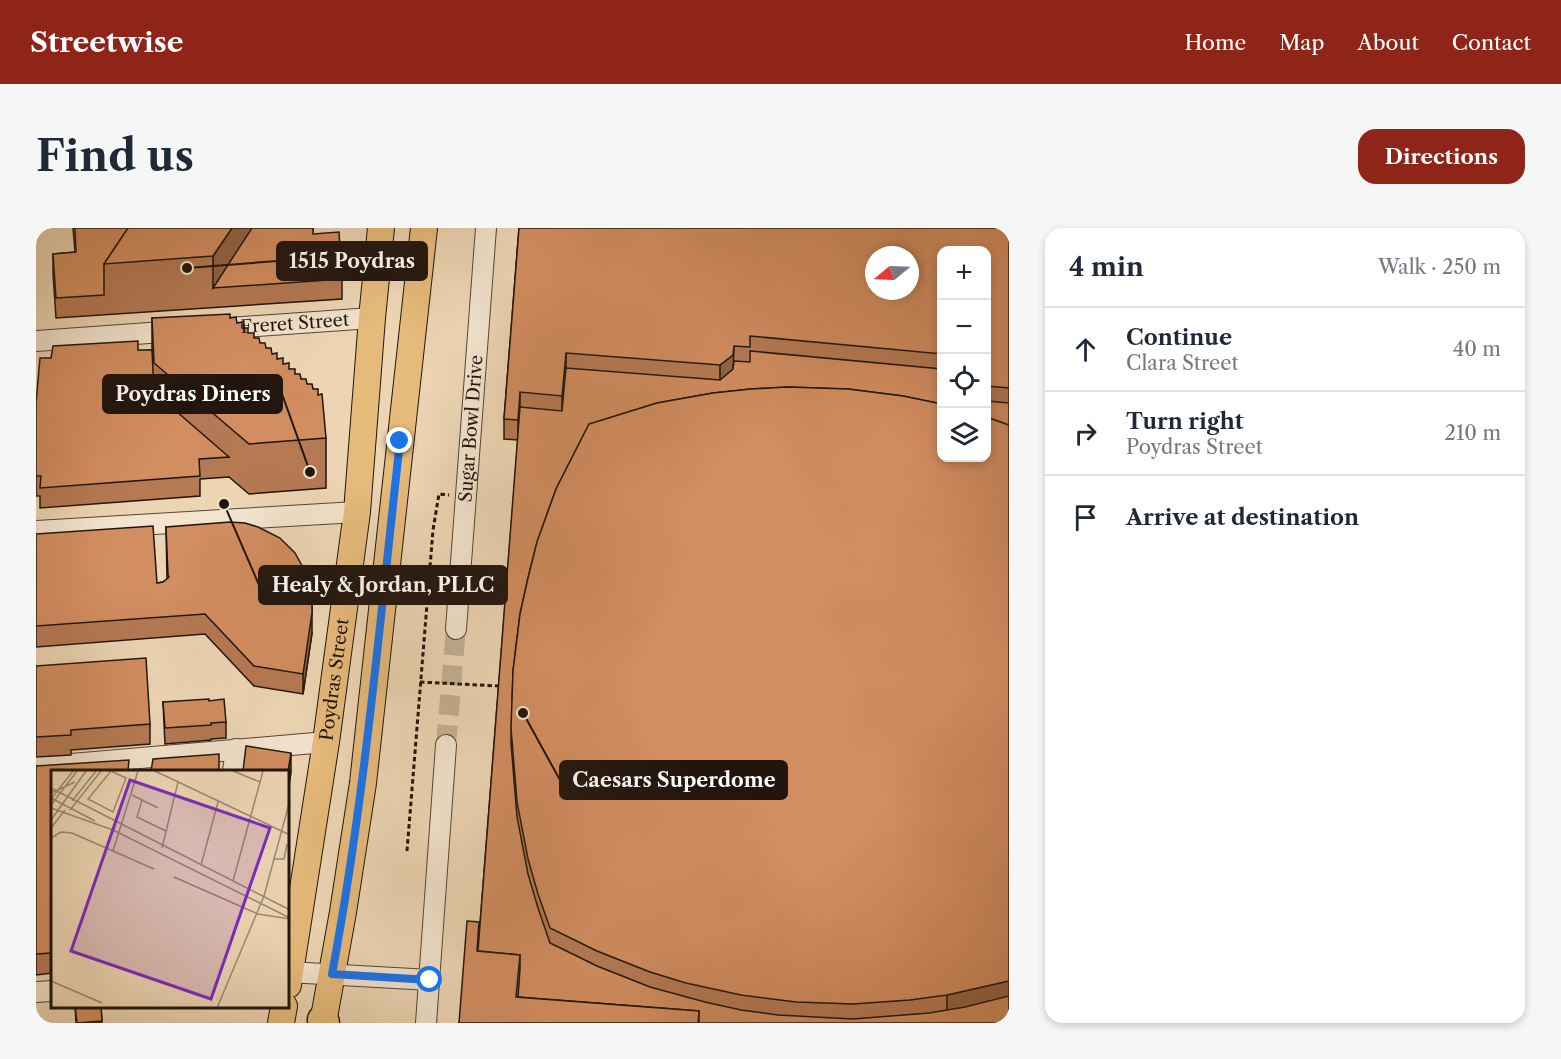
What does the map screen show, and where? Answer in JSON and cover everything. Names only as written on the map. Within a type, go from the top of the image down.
[{"type":"main road","name":"Poydras Street","points":[[290,970],[326,742],[357,512],[381,228]]},
{"type":"main road","name":"Poydras Street","points":[[323,1022],[363,783],[424,228]]},
{"type":"main road","points":[[281,1023],[284,1008]]},
{"type":"street","name":"Sugar Bowl Drive","points":[[456,629],[486,228]]},
{"type":"street","name":"Freret Street","points":[[36,341],[372,318]]},
{"type":"street","points":[[36,531],[357,512]]},
{"type":"street","points":[[36,767],[141,764],[236,749],[326,742]]},
{"type":"street","points":[[426,1023],[446,745]]},
{"type":"street","points":[[233,770],[236,749]]},
{"type":"street","points":[[290,976],[332,974],[430,980]]},
{"type":"street","points":[[36,992],[51,991]]},
{"type":"path","points":[[407,851],[433,530],[439,494],[466,497]]},
{"type":"path","points":[[420,682],[506,686]]},
{"type":"building","points":[[75,228],[128,228],[104,264],[104,295],[56,298],[53,254],[76,252]]},
{"type":"building","points":[[128,228],[232,228],[213,256],[104,264]]},
{"type":"building","points":[[252,228],[313,228],[313,234],[339,232],[342,279],[213,288]]},
{"type":"building","points":[[519,228],[1009,228],[1009,388],[991,386],[991,246],[937,246],[937,354],[750,336],[750,347],[734,346],[733,355],[720,365],[566,353],[562,396],[520,392],[518,420],[504,419]]},
{"type":"building","points":[[230,314],[230,318],[236,317],[237,323],[242,322],[242,328],[248,328],[248,333],[254,333],[254,338],[259,338],[260,343],[265,343],[266,348],[271,348],[272,354],[277,353],[277,359],[283,358],[283,364],[289,363],[289,369],[295,369],[295,374],[300,374],[301,379],[306,379],[307,384],[312,384],[313,389],[318,389],[318,395],[322,394],[326,438],[249,444],[154,363],[152,318]]},
{"type":"building","points":[[138,341],[138,350],[152,350],[154,392],[229,457],[199,459],[200,476],[40,488],[41,476],[36,476],[36,403],[40,358],[51,358],[53,346]]},
{"type":"building","points":[[750,351],[937,369],[937,403],[848,389],[787,387],[751,389],[657,403],[589,424],[556,489],[537,542],[520,614],[513,671],[511,743],[517,817],[528,874],[550,943],[597,966],[650,987],[741,1010],[778,1015],[853,1019],[929,1013],[1009,996],[1009,1023],[699,1023],[699,1011],[518,997],[520,955],[478,951],[520,407],[562,411],[566,368],[720,380],[733,369],[734,361],[750,362]]},
{"type":"building","points":[[787,387],[848,389],[937,403],[937,462],[991,462],[991,418],[1009,425],[1009,981],[947,995],[910,1000],[853,1004],[796,1002],[741,995],[686,983],[650,972],[597,951],[550,928],[528,859],[517,802],[511,728],[513,671],[520,614],[537,542],[556,489],[589,424],[657,403],[751,389]]},
{"type":"building","points":[[991,401],[1009,403],[1009,425],[991,418]]},
{"type":"building","points":[[230,522],[258,527],[280,538],[295,553],[306,573],[312,594],[312,613],[303,674],[254,666],[205,614],[36,626],[36,534],[153,526],[157,583],[169,577],[166,527]]},
{"type":"building","points":[[146,658],[150,724],[71,730],[71,735],[36,737],[36,666]]},
{"type":"building","points":[[209,699],[209,701],[224,699],[226,722],[165,728],[163,702]]},
{"type":"building","points":[[246,746],[291,753],[288,770],[243,770]]},
{"type":"building","points":[[219,754],[219,770],[151,770],[153,759]]},
{"type":"building","points":[[129,760],[128,770],[51,770],[51,953],[36,954],[36,766]]},
{"type":"building","points":[[467,921],[479,922],[477,951],[520,955],[516,997],[699,1011],[698,1023],[459,1023]]},
{"type":"building","points":[[75,1008],[101,1008],[102,1021],[77,1023]]},
{"type":"tunnel","points":[[446,745],[456,629]]},
{"type":"place","name":"1515 Poydras","points":[[187,268]]},
{"type":"place","name":"Poydras Diners","points":[[310,472]]},
{"type":"place","name":"Healy & Jordan, PLLC","points":[[224,504]]},
{"type":"place","name":"Caesars Superdome","points":[[523,713]]},
{"type":"route","points":[[400,441],[363,783],[332,974],[430,980]]}]
